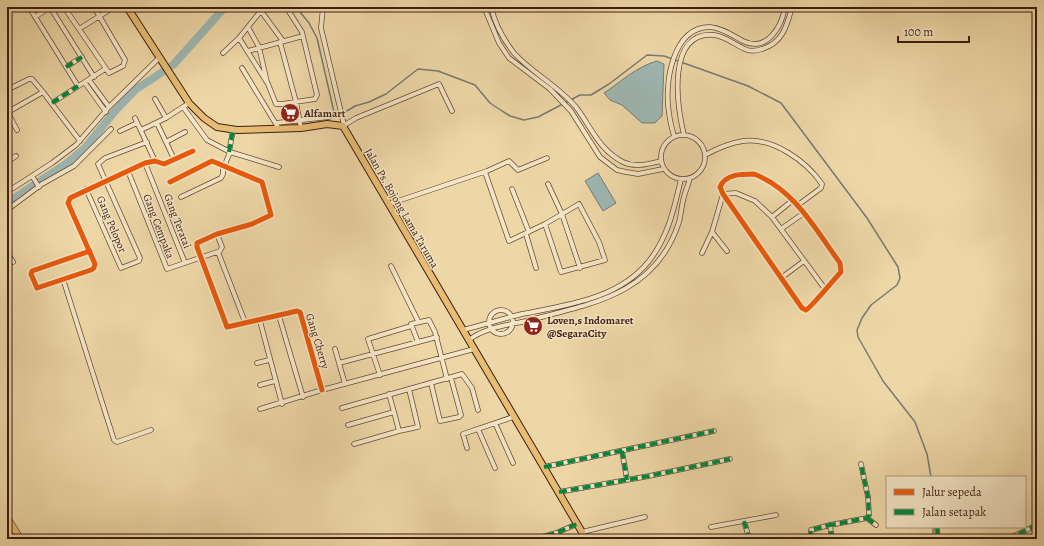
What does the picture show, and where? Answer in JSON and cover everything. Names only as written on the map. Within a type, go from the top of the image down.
[{"type":"highway","points":[[7,518],[20,539]]},
{"type":"main road","points":[[127,7],[169,75],[189,103],[210,123],[217,127],[233,130],[277,126],[301,128],[327,124],[343,126]]},
{"type":"main road","name":"Jalan Ps. Bojong Lama Taruma","points":[[343,126],[469,340],[512,417],[544,467],[586,539]]},
{"type":"street","points":[[29,7],[78,86]]},
{"type":"street","points":[[35,16],[50,7],[94,77]]},
{"type":"street","points":[[64,7],[105,69],[111,73],[123,66],[126,61],[94,7]]},
{"type":"street","points":[[79,29],[114,7]]},
{"type":"street","points":[[248,27],[259,47],[268,84],[276,104],[314,99],[317,95],[303,36],[300,28],[286,7]]},
{"type":"street","points":[[323,7],[321,28],[343,126],[356,118],[439,84],[452,112]]},
{"type":"street","points":[[484,7],[488,21],[499,43],[510,58],[550,89],[571,111],[592,146],[608,164],[617,170],[638,174],[663,169]]},
{"type":"street","points":[[491,7],[502,36],[514,53],[527,65],[554,85],[576,107],[601,145],[615,158],[633,166],[661,161]]},
{"type":"street","points":[[674,136],[668,112],[669,87],[674,54],[679,45],[697,30],[710,27],[724,30],[750,44],[762,42],[771,38],[776,33],[784,15],[785,7]]},
{"type":"street","points":[[684,135],[678,110],[677,89],[682,56],[689,44],[698,37],[715,35],[749,51],[761,50],[768,47],[781,37],[787,25],[792,7]]},
{"type":"street","points":[[223,53],[263,9],[282,42],[301,128]]},
{"type":"street","points":[[248,51],[303,36]]},
{"type":"street","points":[[238,38],[248,51],[268,84]]},
{"type":"street","points":[[66,67],[82,57]]},
{"type":"street","points":[[7,192],[33,177],[80,141],[109,107],[160,60]]},
{"type":"street","points":[[242,68],[277,126],[329,117]]},
{"type":"street","points":[[52,103],[105,69]]},
{"type":"street","points":[[7,90],[29,79],[32,80],[44,92],[80,141]]},
{"type":"street","points":[[87,81],[109,107]]},
{"type":"street","points":[[87,81],[106,112]]},
{"type":"street","points":[[17,130],[7,112],[44,92]]},
{"type":"street","points":[[155,99],[166,118]]},
{"type":"street","points":[[141,130],[166,118],[189,103]]},
{"type":"street","points":[[183,107],[207,140],[229,152],[279,167]]},
{"type":"street","points":[[120,131],[136,120],[155,161]]},
{"type":"street","points":[[157,123],[174,159]]},
{"type":"street","points":[[7,210],[38,186],[66,172],[81,160],[111,129]]},
{"type":"street","points":[[181,197],[220,178],[224,171],[223,167],[229,152],[233,130]]},
{"type":"street","points":[[166,142],[185,132]]},
{"type":"street","points":[[674,136],[690,136],[698,141],[705,155],[702,169],[690,178],[681,179],[672,176],[663,169],[661,161],[662,148],[669,139],[674,136]]},
{"type":"street","points":[[705,155],[743,141],[755,141],[780,148],[809,168],[822,184],[821,188],[798,205]]},
{"type":"street","points":[[105,180],[98,164],[100,161],[147,142]]},
{"type":"street","points":[[90,251],[31,272],[37,288],[94,268],[95,264],[90,251],[68,203],[70,198],[105,180],[145,163],[155,161],[161,164],[193,151]]},
{"type":"street","points":[[7,162],[16,156]]},
{"type":"street","points":[[389,204],[485,172],[509,161],[518,170],[547,158]]},
{"type":"street","points":[[170,182],[212,161],[223,167],[261,181],[272,213],[269,217],[252,224],[217,234],[196,245],[201,257]]},
{"type":"street","name":"Gang Teratai","points":[[145,163],[185,263]]},
{"type":"street","name":"Gang Cempaka","points":[[128,171],[166,268],[168,270],[185,263]]},
{"type":"street","points":[[485,172],[508,240],[512,241],[580,204],[605,258],[605,261],[561,272],[545,224]]},
{"type":"street","points":[[754,174],[770,180],[798,205],[842,268],[841,272],[825,289],[810,309],[806,310],[781,278],[723,194],[720,187],[726,179],[734,176],[754,174]]},
{"type":"street","points":[[33,177],[38,186]]},
{"type":"street","points":[[469,340],[492,330],[613,296],[640,278],[654,266],[672,238],[679,222],[683,200],[690,178]]},
{"type":"street","points":[[463,330],[586,300],[610,291],[637,274],[649,262],[672,220],[681,179]]},
{"type":"street","name":"Gang Pelopor","points":[[86,189],[120,267],[123,268],[139,261],[140,258],[105,180]]},
{"type":"street","points":[[548,184],[562,214],[580,268]]},
{"type":"street","points":[[512,189],[527,233],[536,268]]},
{"type":"street","points":[[723,194],[736,193],[756,201],[772,217],[825,289]]},
{"type":"street","points":[[702,253],[712,232],[723,194]]},
{"type":"street","points":[[772,217],[793,200]]},
{"type":"street","points":[[781,229],[804,213]]},
{"type":"street","points":[[712,232],[727,250]]},
{"type":"street","points":[[185,263],[218,252],[222,247],[217,234]]},
{"type":"street","points":[[7,252],[13,262]]},
{"type":"street","points":[[218,252],[245,322]]},
{"type":"street","name":"Gang Cherry","points":[[201,257],[225,326],[228,328],[245,322],[260,321],[297,311],[301,314],[322,390]]},
{"type":"street","points":[[781,278],[804,261]]},
{"type":"street","points":[[391,266],[418,321]]},
{"type":"street","points":[[63,279],[114,440],[117,442],[151,430]]},
{"type":"street","points":[[497,311],[504,311],[512,317],[513,324],[510,330],[504,334],[497,334],[492,330],[489,323],[492,314],[497,311]]},
{"type":"street","points":[[279,316],[303,397]]},
{"type":"street","points":[[260,321],[282,404]]},
{"type":"street","points":[[380,375],[368,339],[411,326],[412,323],[418,321],[430,321],[437,337],[441,358],[461,416],[440,421],[431,383]]},
{"type":"street","points":[[411,326],[418,342]]},
{"type":"street","points":[[339,363],[437,337]]},
{"type":"street","points":[[334,349],[344,384]]},
{"type":"street","points":[[260,409],[282,404],[322,390],[474,349]]},
{"type":"street","points":[[257,363],[270,360]]},
{"type":"street","points":[[342,408],[389,394],[449,379],[460,374],[464,375],[472,388],[478,410]]},
{"type":"street","points":[[260,385],[275,381]]},
{"type":"street","points":[[354,444],[418,427],[408,389]]},
{"type":"street","points":[[389,394],[399,431]]},
{"type":"street","points":[[348,425],[394,412]]},
{"type":"street","points":[[467,448],[462,435],[512,417]]},
{"type":"street","points":[[495,423],[513,463]]},
{"type":"street","points":[[478,429],[495,468]]},
{"type":"street","points":[[544,467],[714,431]]},
{"type":"street","points":[[622,451],[627,480]]},
{"type":"street","points":[[559,492],[730,459]]},
{"type":"street","points":[[860,464],[869,507],[869,515],[867,518]]},
{"type":"street","points":[[710,527],[776,515]]},
{"type":"street","points":[[582,532],[645,517]]},
{"type":"street","points":[[810,539],[811,530],[830,525],[867,518],[876,525]]},
{"type":"street","points":[[743,539],[750,539],[744,521]]},
{"type":"street","points":[[534,539],[544,538],[577,524]]},
{"type":"street","points":[[830,525],[832,539]]},
{"type":"street","points":[[1008,539],[1037,525]]},
{"type":"street","points":[[937,528],[938,539]]},
{"type":"street","points":[[771,539],[783,537]]},
{"type":"water","points":[[657,61],[664,64],[662,116],[655,123],[642,123],[622,105],[610,100],[604,93],[642,67]]},
{"type":"water","points":[[598,173],[616,203],[603,211],[585,181]]},
{"type":"waterway","points":[[7,203],[67,163],[85,148],[115,111],[135,90],[173,65],[225,7]]},
{"type":"waterway","points":[[296,7],[309,23],[317,38],[334,112],[337,117],[355,106],[369,102],[386,94],[418,69],[438,71],[475,85],[490,103],[510,116],[524,120],[538,117],[580,95],[591,95],[609,84],[647,55],[664,56],[748,86],[781,103],[867,218],[898,267],[900,278],[897,285],[871,305],[862,318],[857,330],[858,337],[883,381],[915,422],[927,454],[931,476]]},
{"type":"waterway","points":[[933,528],[933,539]]},
{"type":"marked path","points":[[66,67],[82,57]]},
{"type":"marked path","points":[[52,103],[78,86]]},
{"type":"marked path","points":[[229,152],[233,130]]},
{"type":"marked path","points":[[7,252],[13,262]]},
{"type":"marked path","points":[[544,467],[714,431]]},
{"type":"marked path","points":[[622,451],[627,480]]},
{"type":"marked path","points":[[559,492],[649,476],[730,459]]},
{"type":"marked path","points":[[832,539],[830,525],[867,518],[869,515],[868,497],[861,464]]},
{"type":"marked path","points":[[867,518],[876,525]]},
{"type":"marked path","points":[[744,521],[749,538]]},
{"type":"marked path","points":[[535,539],[556,533],[577,524]]},
{"type":"marked path","points":[[810,539],[811,530],[830,525]]},
{"type":"marked path","points":[[1008,539],[1037,525]]},
{"type":"marked path","points":[[937,528],[938,539]]},
{"type":"marked path","points":[[771,539],[783,537]]},
{"type":"cycle path","points":[[90,251],[32,271],[31,274],[37,288],[94,268],[95,264],[68,203],[70,198],[145,163],[155,161],[164,164],[193,151]]},
{"type":"cycle path","points":[[170,182],[212,161],[262,182],[271,215],[252,224],[217,234],[197,243],[197,247],[227,327],[297,311],[300,312],[322,390]]},
{"type":"cycle path","points":[[754,174],[768,181],[793,200],[813,224],[840,263],[841,272],[806,310],[802,308],[723,194],[720,187],[722,183],[730,177],[754,174]]},
{"type":"place","name":"Alfamart","points":[[290,113]]},
{"type":"place","name":"Loven,s Indomaret @SegaraCity","points":[[533,326]]}]
